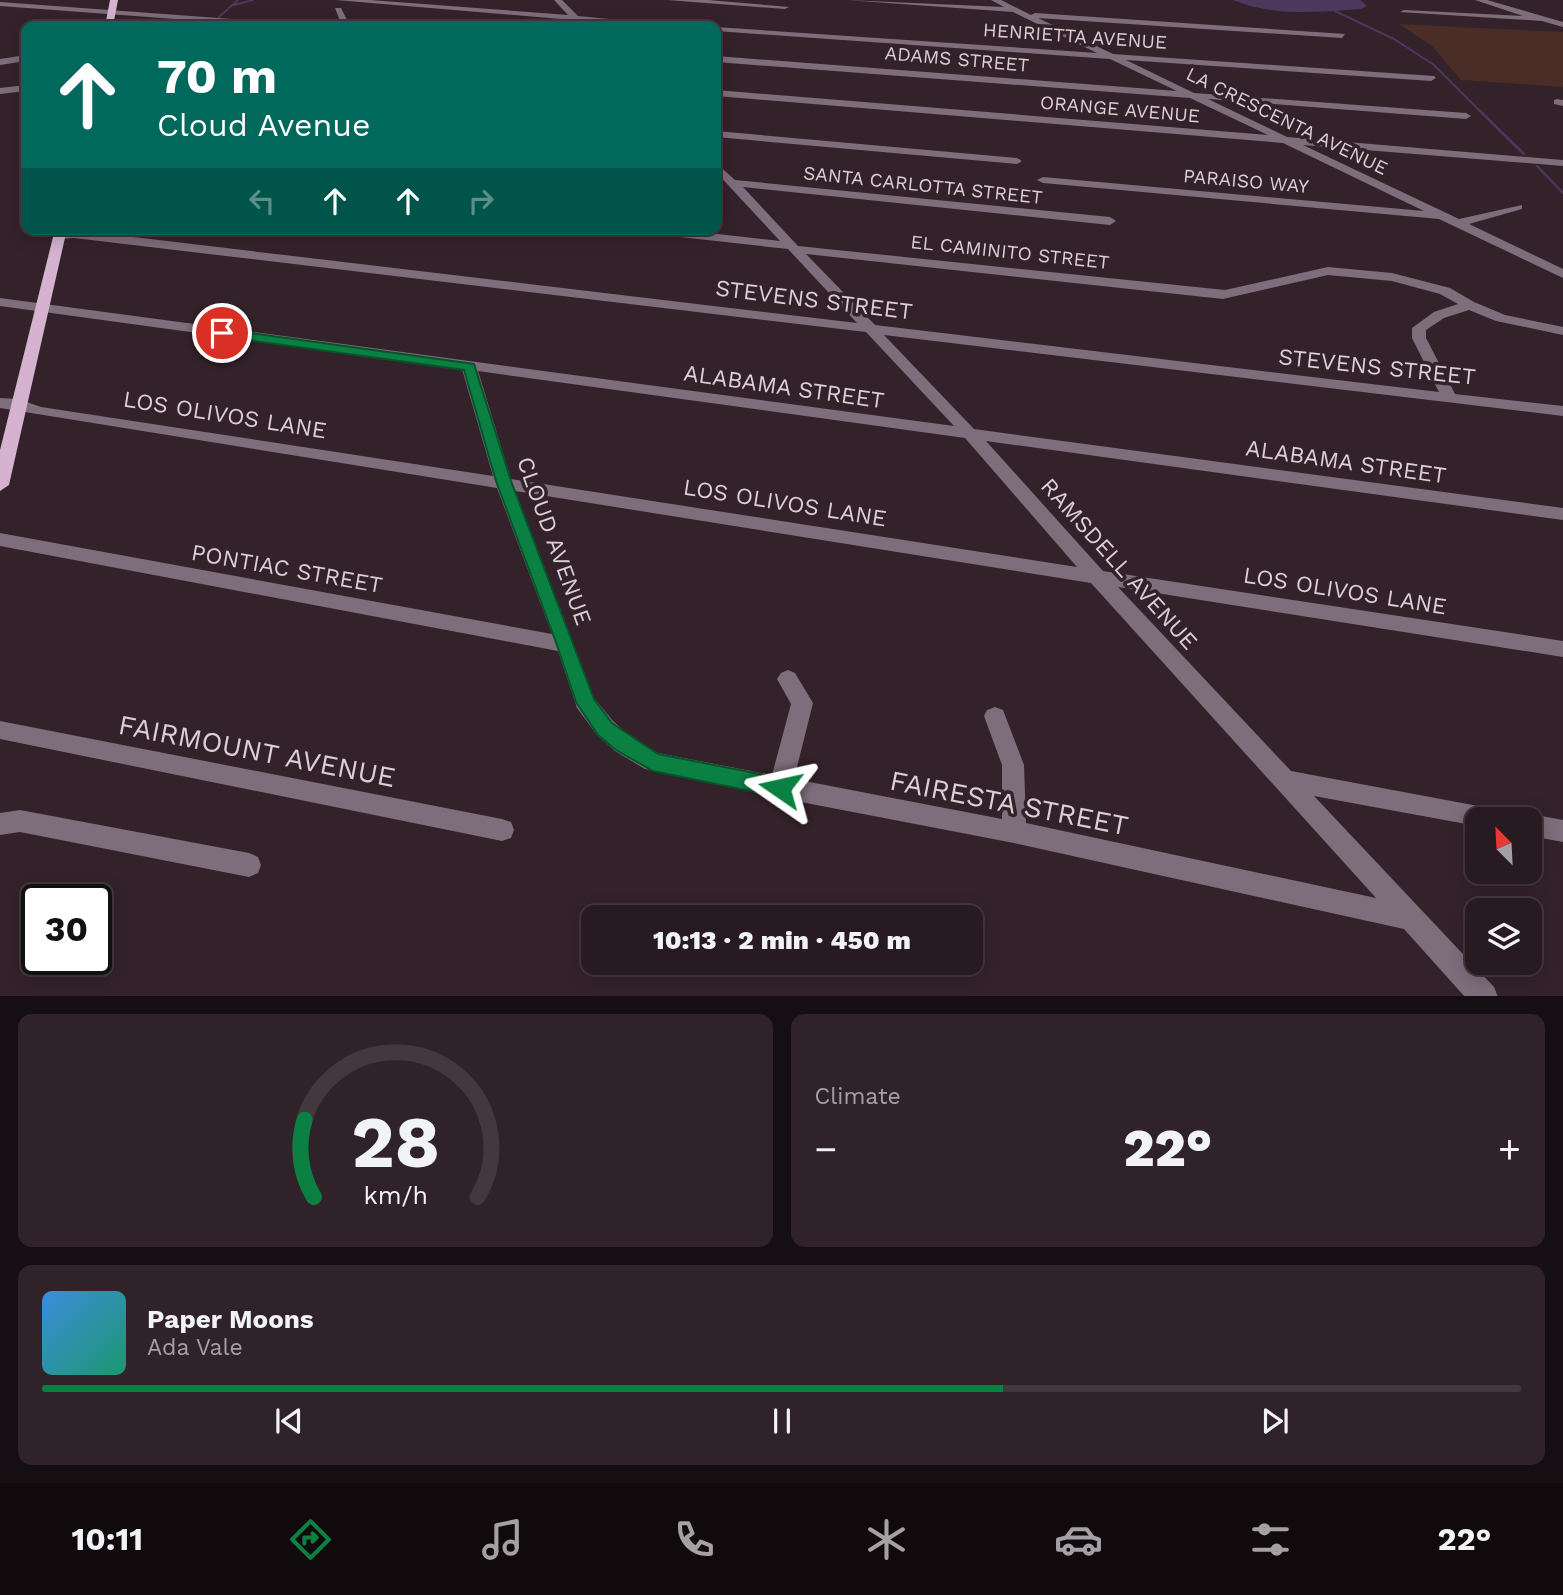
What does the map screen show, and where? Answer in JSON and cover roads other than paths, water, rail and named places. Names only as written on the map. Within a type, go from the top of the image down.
[{"type":"main road","points":[[110,21],[114,0]]},
{"type":"main road","points":[[0,485],[9,404],[42,308],[60,235]]},
{"type":"street","points":[[340,0],[559,21]]},
{"type":"street","points":[[558,0],[578,21]]},
{"type":"street","points":[[671,0],[785,7]]},
{"type":"street","points":[[850,0],[1342,36]]},
{"type":"street","name":"LA CRESCENTA AVENUE","points":[[995,0],[1563,274]]},
{"type":"street","points":[[1479,0],[1563,25]]},
{"type":"street","points":[[1498,5],[1519,2]]},
{"type":"street","points":[[0,4],[232,21]]},
{"type":"street","points":[[338,10],[344,21]]},
{"type":"street","points":[[1404,12],[1542,19]]},
{"type":"street","name":"HENRIETTA AVENUE","points":[[721,29],[1431,78]]},
{"type":"street","points":[[0,62],[21,59]]},
{"type":"street","name":"ADAMS STREET","points":[[721,59],[1466,116]]},
{"type":"street","points":[[0,91],[21,89]]},
{"type":"street","name":"ORANGE AVENUE","points":[[721,93],[1563,163]]},
{"type":"street","points":[[721,134],[1017,162]]},
{"type":"street","name":"SANTA CARLOTTA STREET","points":[[723,177],[1110,221]]},
{"type":"street","name":"RAMSDELL AVENUE","points":[[723,177],[972,436],[1099,579],[1484,996]]},
{"type":"street","name":"PARAISO WAY","points":[[1043,180],[1452,220],[1518,207]]},
{"type":"street","name":"STEVENS STREET","points":[[82,235],[1563,411]]},
{"type":"street","name":"EL CAMINITO STREET","points":[[690,235],[1222,294],[1328,271],[1392,277],[1428,285],[1469,305],[1520,323],[1563,331]]},
{"type":"street","name":"ALABAMA STREET","points":[[0,302],[972,436],[1563,514]]},
{"type":"street","points":[[1450,398],[1419,338],[1419,328],[1439,315],[1469,305]]},
{"type":"street","name":"CLOUD AVENUE","points":[[469,367],[503,481],[585,702],[604,727]]},
{"type":"street","name":"LOS OLIVOS LANE","points":[[9,404],[37,411],[503,481],[1099,579],[1563,649]]},
{"type":"street","name":"PONTIAC STREET","points":[[0,539],[566,645]]},
{"type":"street","points":[[780,788],[802,703],[788,679]]},
{"type":"street","points":[[995,716],[1013,765],[1014,832]]},
{"type":"street","name":"FAIRESTA STREET","points":[[604,727],[623,744],[653,762],[1014,832],[1412,918]]},
{"type":"street","name":"FAIRMOUNT AVENUE","points":[[0,730],[502,830]]},
{"type":"street","points":[[1283,780],[1465,813]]},
{"type":"street","points":[[0,824],[20,821],[249,865]]},
{"type":"street","points":[[1542,827],[1563,831]]},
{"type":"waterway","points":[[219,17],[238,0]]},
{"type":"waterway","points":[[234,5],[253,0]]},
{"type":"waterway","points":[[1335,11],[1394,39],[1434,65],[1480,111]]},
{"type":"waterway","points":[[1480,111],[1524,154]]},
{"type":"waterway","points":[[1537,166],[1563,193]]}]
